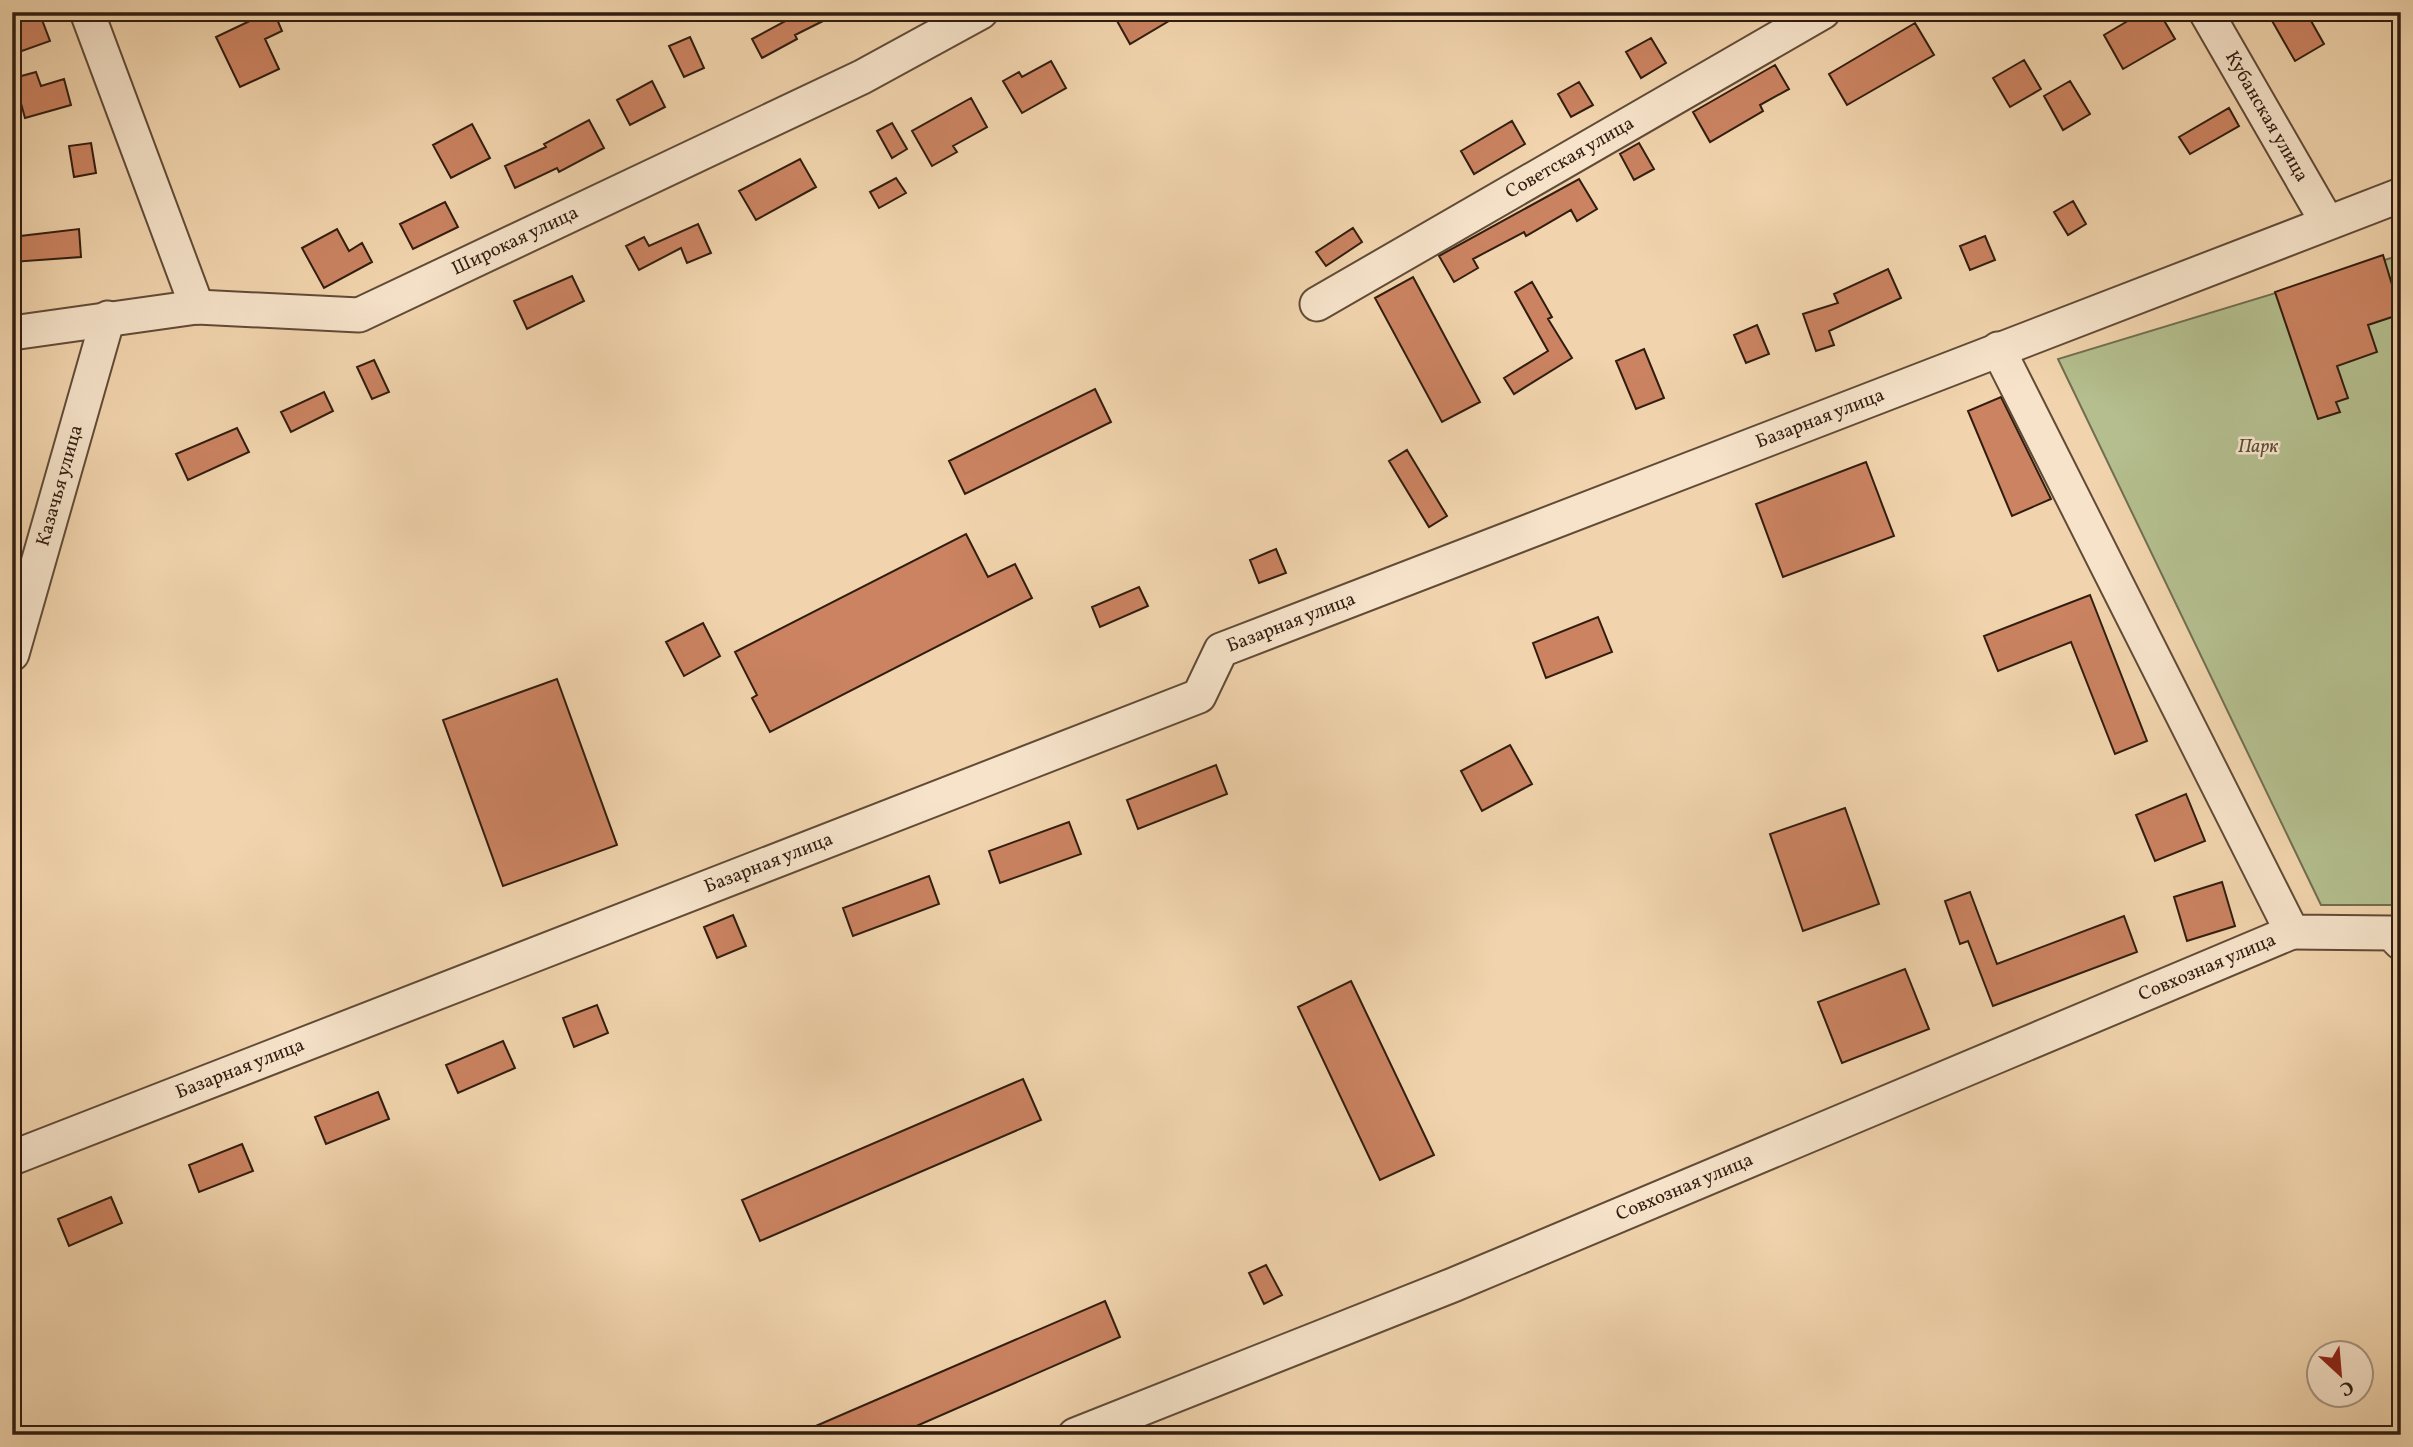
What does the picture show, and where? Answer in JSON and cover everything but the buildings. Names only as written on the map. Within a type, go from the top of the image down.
[{"type":"street","points":[[87,12],[197,307]]},
{"type":"street","name":"Широкая улица","points":[[12,333],[197,307],[359,315],[862,78],[981,12]]},
{"type":"street","name":"Советская улица","points":[[1317,304],[1823,12]]},
{"type":"street","name":"Кубанская улица","points":[[2206,12],[2326,222]]},
{"type":"street","name":"Базарная улица","points":[[12,1158],[1199,696],[1221,650],[2401,195]]},
{"type":"street","name":"Казачья улица","points":[[12,654],[108,318]]},
{"type":"street","points":[[1998,349],[2292,932],[2391,933],[2401,943]]},
{"type":"street","name":"Совхозная улица","points":[[1075,1435],[1453,1285],[2292,932]]},
{"type":"green space","name":"Парк","points":[[2401,255],[2401,905],[2321,905],[2058,359]]}]
